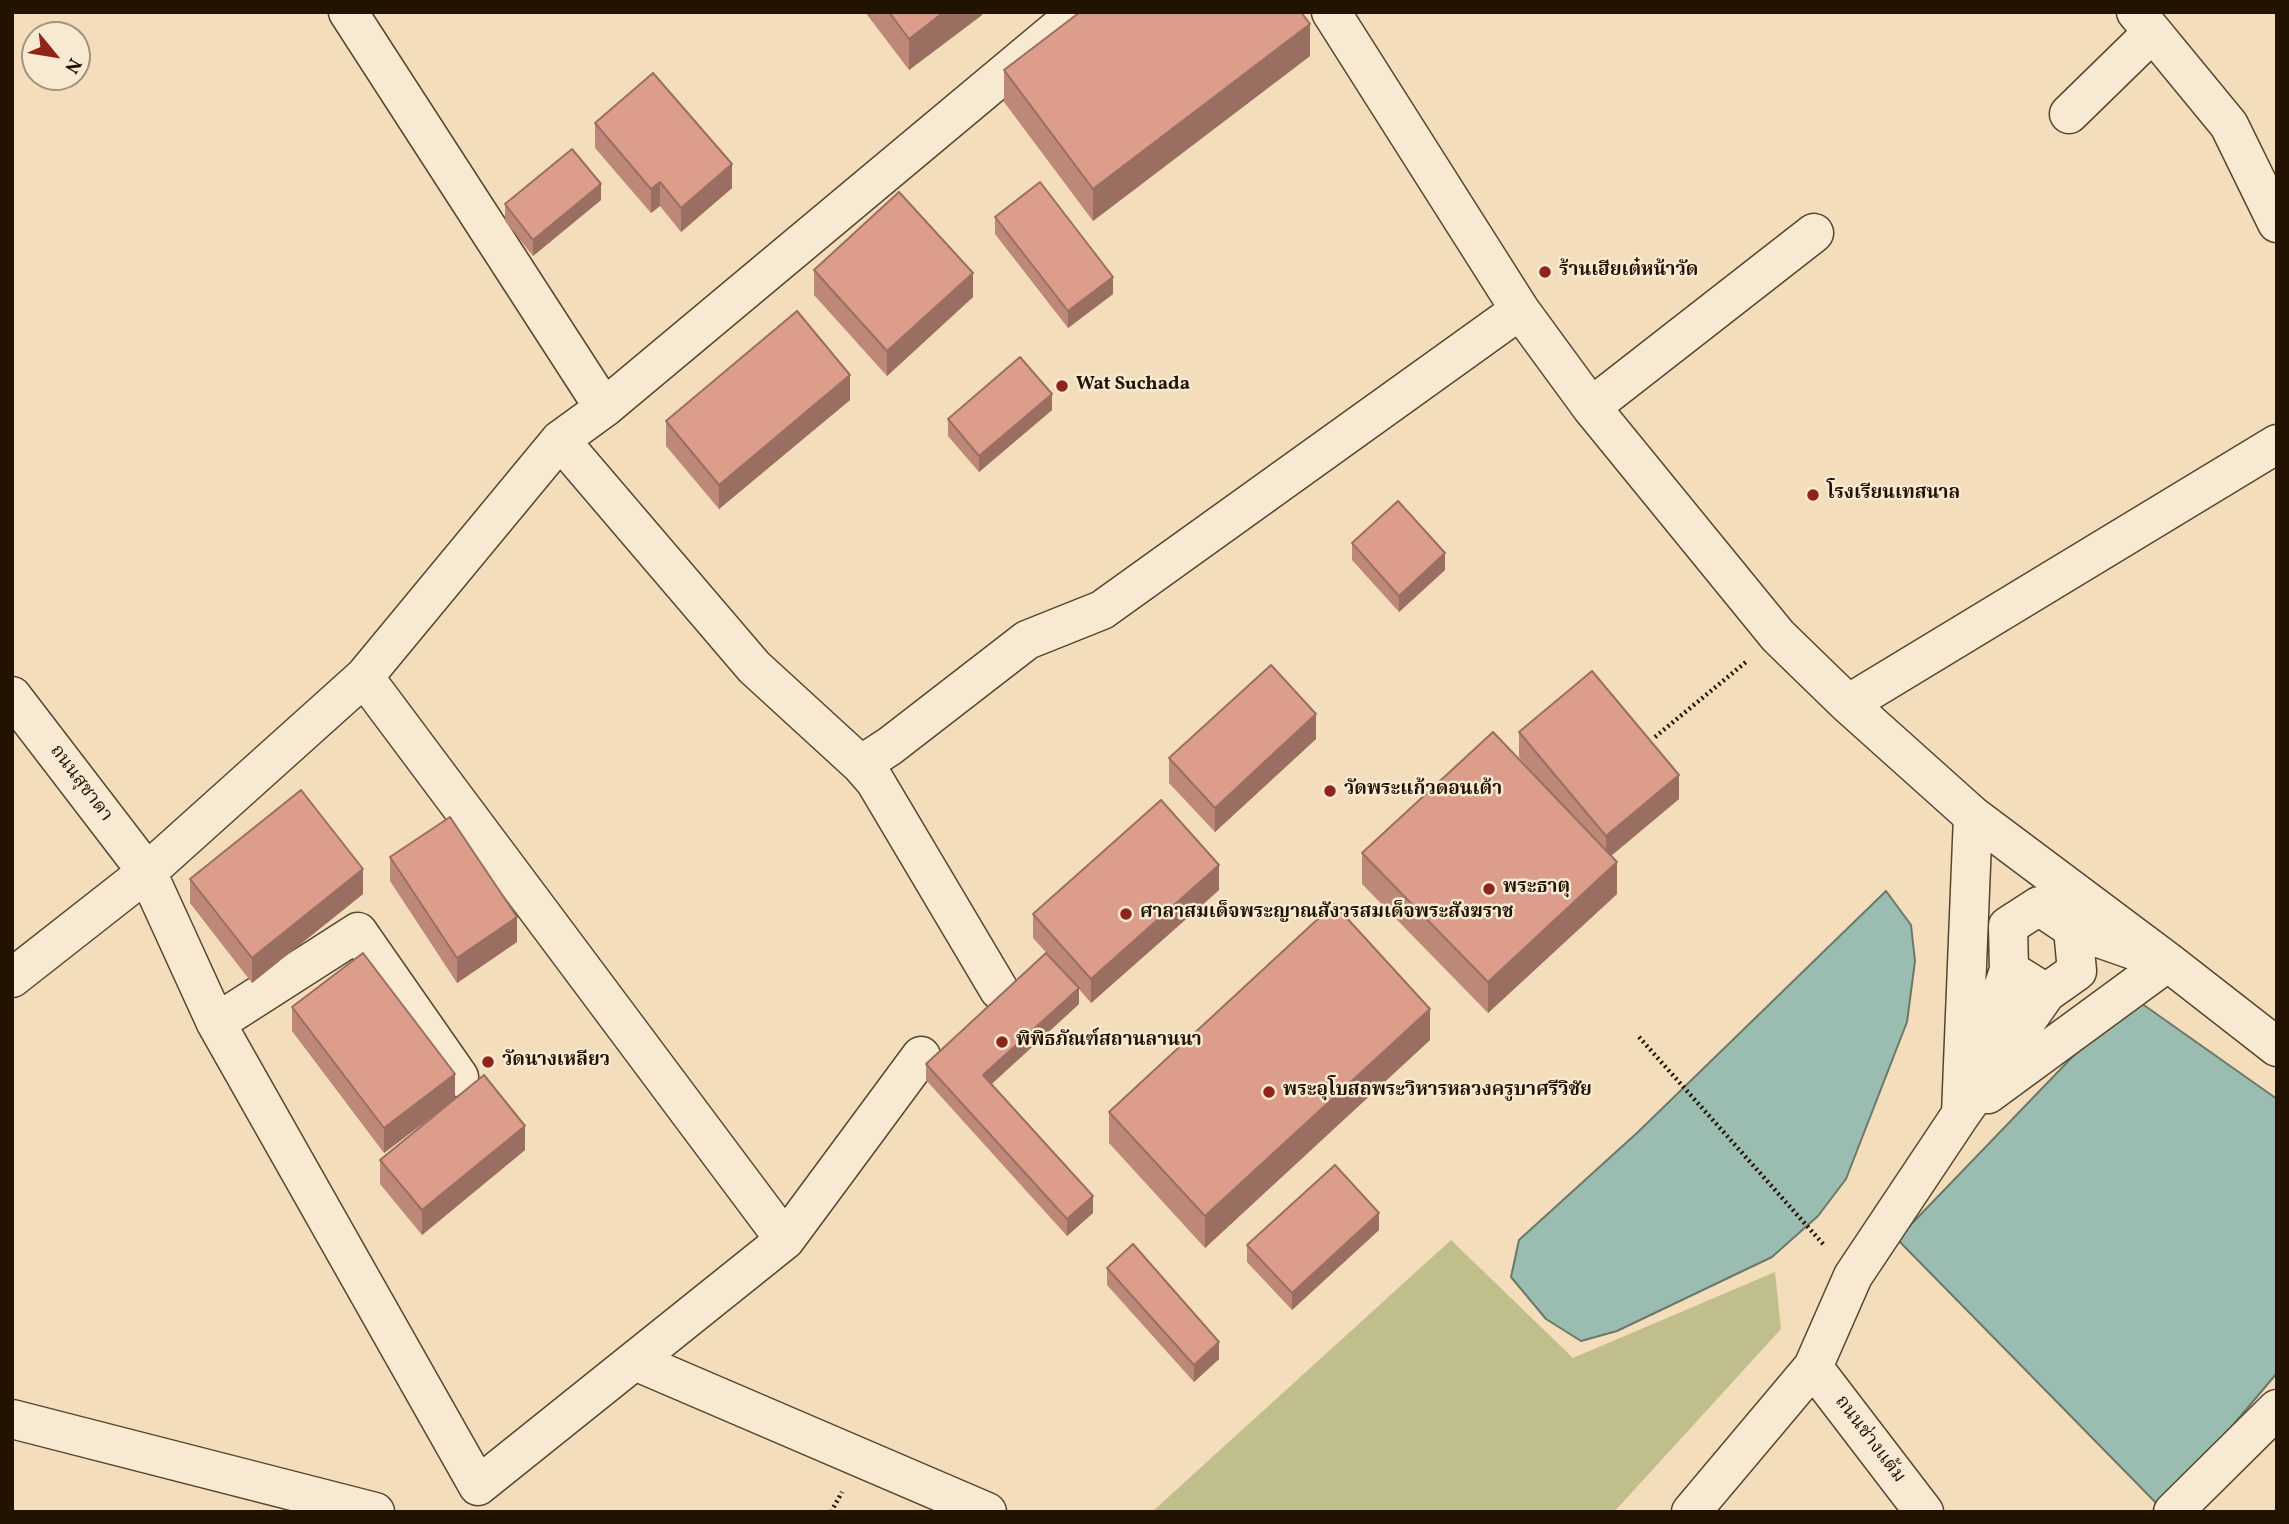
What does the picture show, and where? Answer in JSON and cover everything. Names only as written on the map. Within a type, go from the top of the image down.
[{"type":"street","points":[[348,12],[604,408]]},
{"type":"street","points":[[12,978],[147,872],[364,677],[560,440],[604,408],[1078,12]]},
{"type":"street","points":[[1331,12],[1520,310],[1591,407],[1778,636],[1848,704],[1973,816],[2277,1047]]},
{"type":"street","points":[[2069,114],[2144,23],[2229,125],[2277,223]]},
{"type":"street","points":[[1591,407],[1814,233]]},
{"type":"street","points":[[861,765],[901,738],[1027,639],[1084,619],[1111,604],[1520,310]]},
{"type":"street","points":[[560,440],[754,667],[861,765],[875,782],[999,990]]},
{"type":"street","points":[[1848,704],[2277,444]]},
{"type":"street","points":[[364,677],[785,1240]]},
{"type":"street","name":"ถนนสุชาดา","points":[[12,696],[147,872],[216,1023],[478,1486],[635,1361]]},
{"type":"street","points":[[1961,1114],[2024,916],[1973,816]]},
{"type":"street","points":[[1961,1114],[1973,816]]},
{"type":"street","points":[[2024,916],[2073,929],[2168,962]]},
{"type":"street","points":[[2073,929],[2077,971]]},
{"type":"street","points":[[216,1023],[358,932],[458,1077]]},
{"type":"street","points":[[1691,1512],[1813,1367],[1853,1276],[2046,993],[2077,971],[2168,962]]},
{"type":"street","points":[[1961,1114],[2168,962]]},
{"type":"street","points":[[2009,970],[2046,993]]},
{"type":"street","points":[[921,1056],[785,1240],[635,1361],[987,1512]]},
{"type":"street","name":"ถนนช่างแต้ม","points":[[1813,1367],[1924,1512]]},
{"type":"street","points":[[2174,1512],[2277,1409]]},
{"type":"street","points":[[12,1419],[375,1512]]},
{"type":"path","points":[[1655,737],[1731,674]]},
{"type":"path","points":[[1639,1037],[1823,1243]]},
{"type":"shaded area","points":[[1451,1240],[1573,1358],[1775,1272],[1781,1329],[1614,1512],[1154,1510]]},
{"type":"water","points":[[1886,891],[1911,925],[1915,961],[1907,1022],[1846,1179],[1818,1216],[1772,1257],[1617,1331],[1581,1341],[1546,1319],[1511,1277],[1519,1240],[1638,1132]]},
{"type":"water","points":[[2131,996],[2277,1099],[2277,1373],[2162,1509],[1897,1239]]},
{"type":"building","points":[[889,12],[944,12],[909,39]]},
{"type":"building","points":[[1080,12],[1301,12],[1310,24],[1093,189],[1004,70]]},
{"type":"building","points":[[653,73],[732,164],[681,208],[660,182],[651,189],[595,123]]},
{"type":"building","points":[[572,149],[601,184],[533,240],[505,204]]},
{"type":"building","points":[[1040,182],[1113,277],[1068,311],[995,217]]},
{"type":"building","points":[[899,192],[973,273],[887,351],[814,270]]},
{"type":"building","points":[[797,311],[850,375],[719,485],[666,421]]},
{"type":"building","points":[[1020,357],[1052,394],[979,456],[948,419]]},
{"type":"building","points":[[1398,501],[1445,553],[1399,596],[1352,543]]},
{"type":"building","points":[[1271,665],[1316,714],[1215,808],[1169,758]]},
{"type":"building","points":[[1592,671],[1679,775],[1606,836],[1519,732]]},
{"type":"building","name":"พระธาตุ","points":[[1493,732],[1617,862],[1488,982],[1362,853]]},
{"type":"building","points":[[301,790],[363,869],[252,958],[190,879]]},
{"type":"building","name":"ศาลาสมเด็จพระญาณสังวรสมเด็จพระสังฆราช","points":[[1161,800],[1219,865],[1091,979],[1033,914]]},
{"type":"building","points":[[450,817],[517,917],[457,958],[390,857]]},
{"type":"building","name":"พระอุโบสถพระวิหารหลวงครูบาศรีวิชัย","points":[[1334,904],[1430,1009],[1205,1216],[1109,1112]]},
{"type":"building","points":[[363,953],[455,1074],[384,1128],[292,1007]]},
{"type":"building","points":[[1046,953],[1079,988],[983,1075],[1093,1196],[1067,1219],[926,1064]]},
{"type":"building","points":[[484,1075],[525,1126],[422,1210],[380,1160]]},
{"type":"building","points":[[1335,1165],[1379,1213],[1292,1293],[1247,1245]]},
{"type":"building","points":[[1133,1244],[1219,1342],[1194,1365],[1107,1268]]},
{"type":"place","name":"ร้านเฮียเต๋หน้าวัด","points":[[1545,272]]},
{"type":"place","name":"Wat Suchada","points":[[1062,386]]},
{"type":"place","name":"โรงเรียนเทสนาล","points":[[1813,495]]},
{"type":"place","name":"วัดพระแก้วดอนเต้า","points":[[1330,791]]},
{"type":"place","name":"พระธาตุ","points":[[1489,889]]},
{"type":"place","name":"ศาลาสมเด็จพระญาณสังวรสมเด็จพระสังฆราช","points":[[1126,914]]},
{"type":"place","name":"พิพิธภัณฑ์สถานลานนา","points":[[1002,1042]]},
{"type":"place","name":"วัดนางเหลียว","points":[[488,1062]]},
{"type":"place","name":"พระอุโบสถพระวิหารหลวงครูบาศรีวิชัย","points":[[1269,1092]]}]
